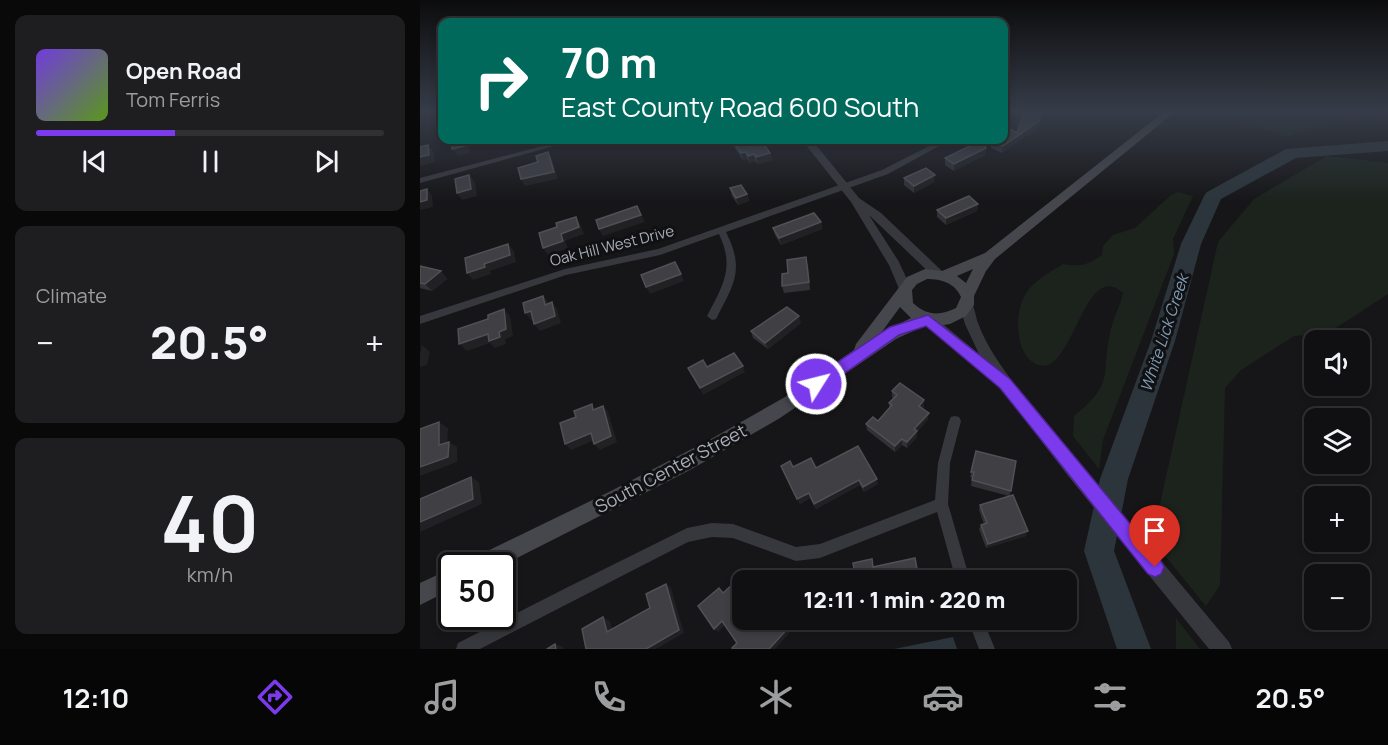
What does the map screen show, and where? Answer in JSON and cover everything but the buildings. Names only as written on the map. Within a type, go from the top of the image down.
[{"type":"main road","points":[[990,256],[942,274],[918,276],[904,291],[908,309],[926,320],[949,319],[960,313],[980,270],[990,256],[1133,141]]},
{"type":"main road","points":[[942,274],[960,283],[966,300]]},
{"type":"main road","name":"South Center Street","points":[[854,357],[904,291]]},
{"type":"main road","name":"South Center Street","points":[[507,552],[629,493],[732,437],[797,398],[895,331],[926,320]]},
{"type":"main road","points":[[420,594],[438,585]]},
{"type":"street","points":[[420,181],[557,144]]},
{"type":"street","points":[[810,144],[855,200],[866,222],[894,261],[904,291]]},
{"type":"street","name":"Oak Hill West Drive","points":[[420,320],[565,272],[644,257],[844,187],[895,167],[938,144]]},
{"type":"street","points":[[855,200],[877,216],[942,274]]},
{"type":"street","points":[[712,316],[732,275],[734,260],[721,230]]},
{"type":"street","points":[[966,300],[974,330],[1005,383],[1080,478],[1222,649]]},
{"type":"street","points":[[926,320],[1005,383]]},
{"type":"street","points":[[955,421],[944,463],[941,504],[960,570]]},
{"type":"street","points":[[464,649],[571,592],[687,536],[712,530],[733,531],[796,554],[820,551],[941,504]]},
{"type":"street","points":[[980,630],[987,649]]},
{"type":"shaded area","points":[[1327,156],[1388,163],[1388,294],[1333,330],[1304,330],[1304,335],[1294,336],[1241,370],[1225,388],[1220,585],[1206,606],[1152,540],[1218,242],[1254,199]]},
{"type":"shaded area","points":[[1178,192],[1193,196],[1173,239],[1174,254],[1103,440],[1099,469],[1073,436],[1074,416],[1102,385],[1111,329],[1123,293],[1109,286],[1097,292],[1087,305],[1059,357],[1047,365],[1034,363],[1022,348],[1018,327],[1021,305],[1030,288],[1041,278],[1063,264],[1084,264],[1102,255],[1103,246],[1113,235],[1135,228],[1171,195]]},
{"type":"shaded area","points":[[1176,618],[1200,649],[1176,649]]},
{"type":"shaded area","points":[[953,637],[957,649],[894,649]]},
{"type":"waterway","name":"White Lick Creek","points":[[1134,649],[1099,551],[1114,479],[1163,341],[1191,244],[1213,196],[1292,153],[1388,146]]},
{"type":"route","points":[[816,384],[895,331],[925,319],[928,320],[1005,383],[1080,478],[1155,567]]}]
